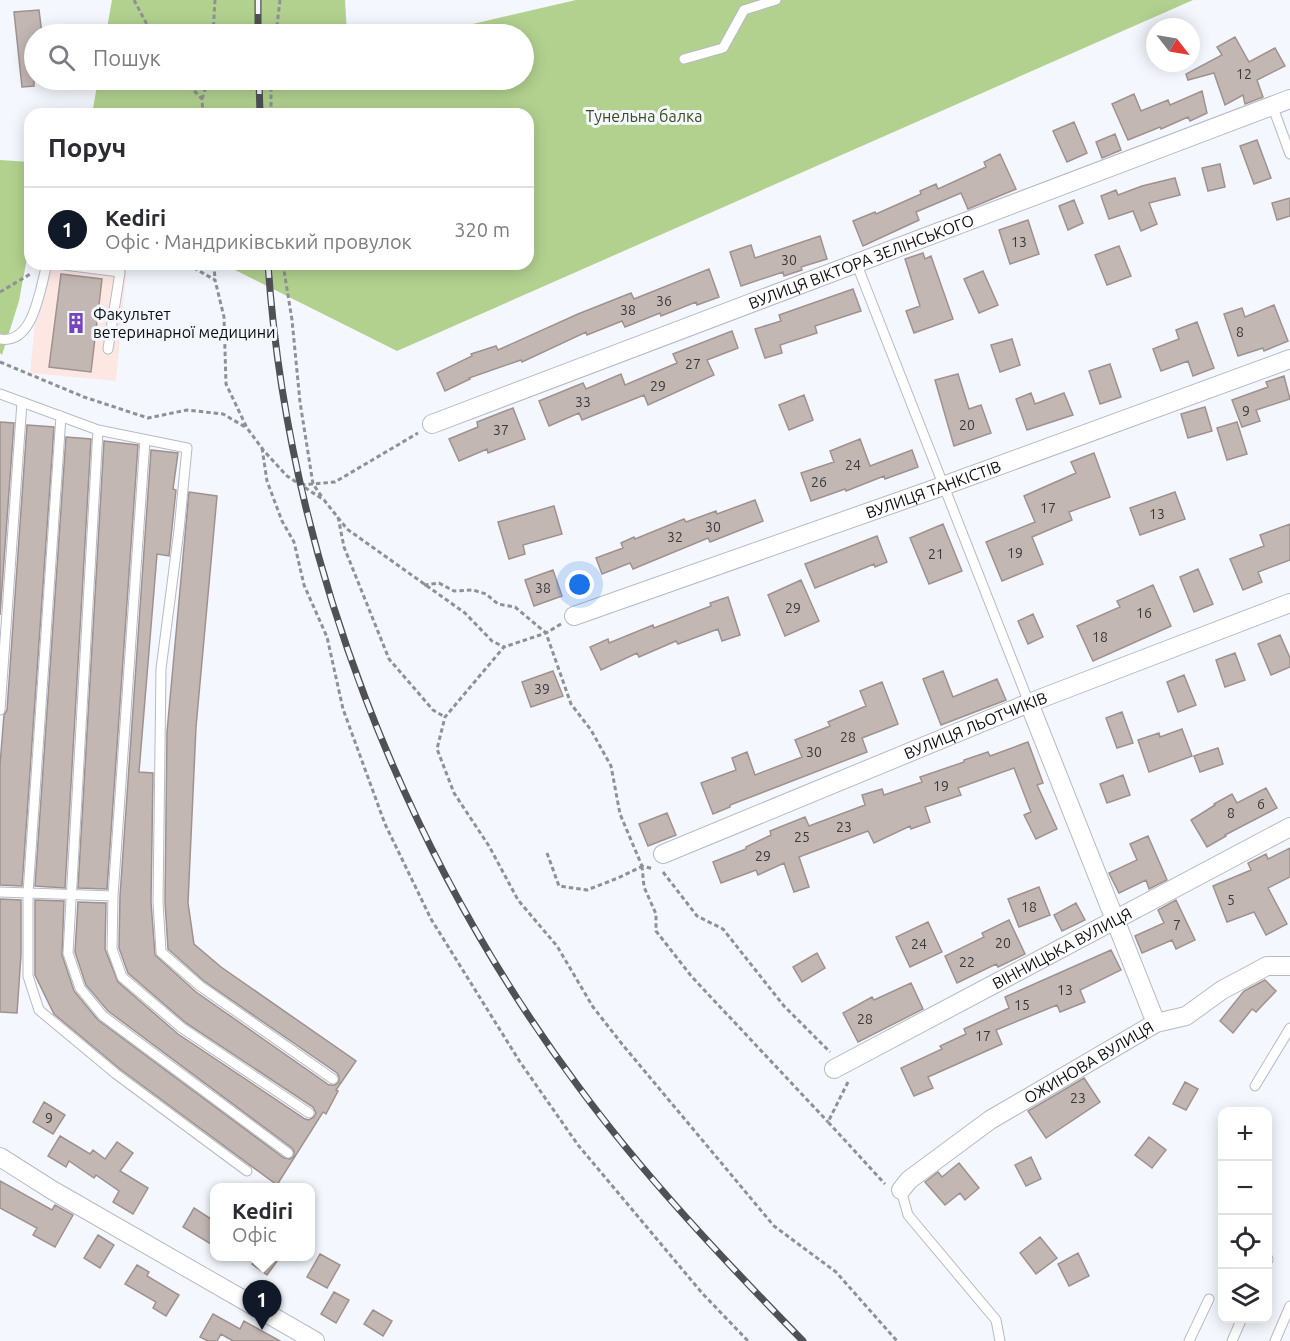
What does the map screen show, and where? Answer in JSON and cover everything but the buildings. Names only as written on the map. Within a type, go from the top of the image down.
[{"type":"street","name":"ВУЛИЦЯ ВІКТОРА ЗЕЛІНСЬКОГО","points":[[432,424],[1290,99]]},
{"type":"street","name":"ВУЛИЦЯ ТАНКІСТІВ","points":[[574,616],[943,486],[1290,359]]},
{"type":"street","name":"ВУЛИЦЯ ЛЬОТЧИКІВ","points":[[663,854],[1029,703],[1290,603]]},
{"type":"street","points":[[1029,703],[1156,1023]]},
{"type":"street","name":"ВІННИЦЬКА ВУЛИЦЯ","points":[[839,1067],[1290,827]]},
{"type":"street","name":"ОЖИНОВА ВУЛИЦЯ","points":[[901,1190],[909,1180],[990,1120],[1156,1023],[1186,1016],[1222,990],[1267,966],[1290,966]]},
{"type":"street","points":[[0,1157],[52,1190],[315,1341]]},
{"type":"lane","points":[[684,59],[723,48],[744,10],[776,0]]},
{"type":"lane","points":[[1272,105],[1290,154]]},
{"type":"lane","points":[[857,264],[1029,703]]},
{"type":"lane","points":[[0,339],[17,337],[25,330],[37,301],[45,270]]},
{"type":"lane","points":[[104,270],[120,272],[108,349]]},
{"type":"lane","points":[[0,394],[98,430],[187,448],[180,530],[161,669],[158,902],[161,952],[200,986],[333,1079]]},
{"type":"lane","points":[[0,710],[22,402]]},
{"type":"lane","points":[[61,416],[28,893],[28,976],[39,1010],[116,1074],[247,1171]]},
{"type":"lane","points":[[98,430],[68,953],[80,988],[103,1016],[288,1153]]},
{"type":"lane","points":[[145,440],[113,896],[112,949],[122,978],[182,1028],[309,1113]]},
{"type":"lane","points":[[0,892],[113,896]]},
{"type":"lane","points":[[1256,1086],[1290,1028]]},
{"type":"lane","points":[[901,1190],[909,1215],[996,1320],[1000,1341]]},
{"type":"lane","points":[[1189,1341],[1209,1299]]},
{"type":"lane","points":[[1275,1341],[1290,1306]]},
{"type":"lane","points":[[1232,1341],[1240,1323]]},
{"type":"path","points":[[134,0],[147,24]]},
{"type":"path","points":[[214,24],[215,0]]},
{"type":"path","points":[[277,24],[280,0]]},
{"type":"path","points":[[193,90],[202,99]]},
{"type":"path","points":[[203,108],[205,90]]},
{"type":"path","points":[[271,90],[271,108]]},
{"type":"path","points":[[0,292],[36,270]]},
{"type":"path","points":[[198,270],[215,280]]},
{"type":"path","points":[[214,270],[224,317],[226,384],[247,428],[262,448],[287,476],[324,500]]},
{"type":"path","points":[[285,270],[300,402],[313,484],[347,529],[465,613],[492,641],[504,647]]},
{"type":"path","points":[[0,362],[84,397],[148,418],[187,410],[211,412],[223,414],[247,428]]},
{"type":"path","points":[[301,485],[335,482],[432,424]]},
{"type":"path","points":[[262,448],[267,481],[282,521],[294,542],[304,585],[327,637],[343,709],[385,824],[431,919],[520,1062],[578,1145],[702,1293],[748,1341]]},
{"type":"path","points":[[338,516],[344,547],[389,659],[433,710],[445,717]]},
{"type":"path","points":[[424,585],[439,583],[454,591],[472,590],[486,594],[498,604],[515,607],[546,633]]},
{"type":"path","points":[[574,616],[546,633],[504,647],[445,717],[437,749],[454,793],[489,846],[518,900],[557,946],[593,1007],[774,1226],[836,1272],[897,1341]]},
{"type":"path","points":[[547,853],[559,886],[587,890],[618,879],[663,854]]},
{"type":"path","points":[[642,866],[644,887],[656,914],[656,931],[692,977],[883,1183],[901,1190]]},
{"type":"path","points":[[828,1122],[849,1080],[839,1067]]},
{"type":"shaded area","points":[[40,270],[126,270],[116,381],[30,373]]},
{"type":"green space","points":[[112,0],[345,0],[346,24],[108,24]]},
{"type":"green space","name":"Тунельна балка","points":[[576,0],[1193,0],[1152,18],[1146,18],[1146,21],[397,351],[235,270],[534,270],[534,108],[93,108],[96,90],[534,90],[534,24],[473,24]]},
{"type":"green space","points":[[0,160],[24,162],[25,270],[19,301],[2,355],[0,353]]},
{"type":"railway","points":[[258,0],[258,24]]},
{"type":"railway","points":[[259,90],[260,108]]},
{"type":"railway","points":[[269,270],[280,374],[300,483],[329,591],[365,697],[408,800],[459,900],[515,995],[578,1086],[658,1185],[715,1249],[803,1341]]},
{"type":"place","name":"Факультет ветеринарної медицини","points":[[76,323]]},
{"type":"place","name":"Kediri","points":[[262,1330]]}]
